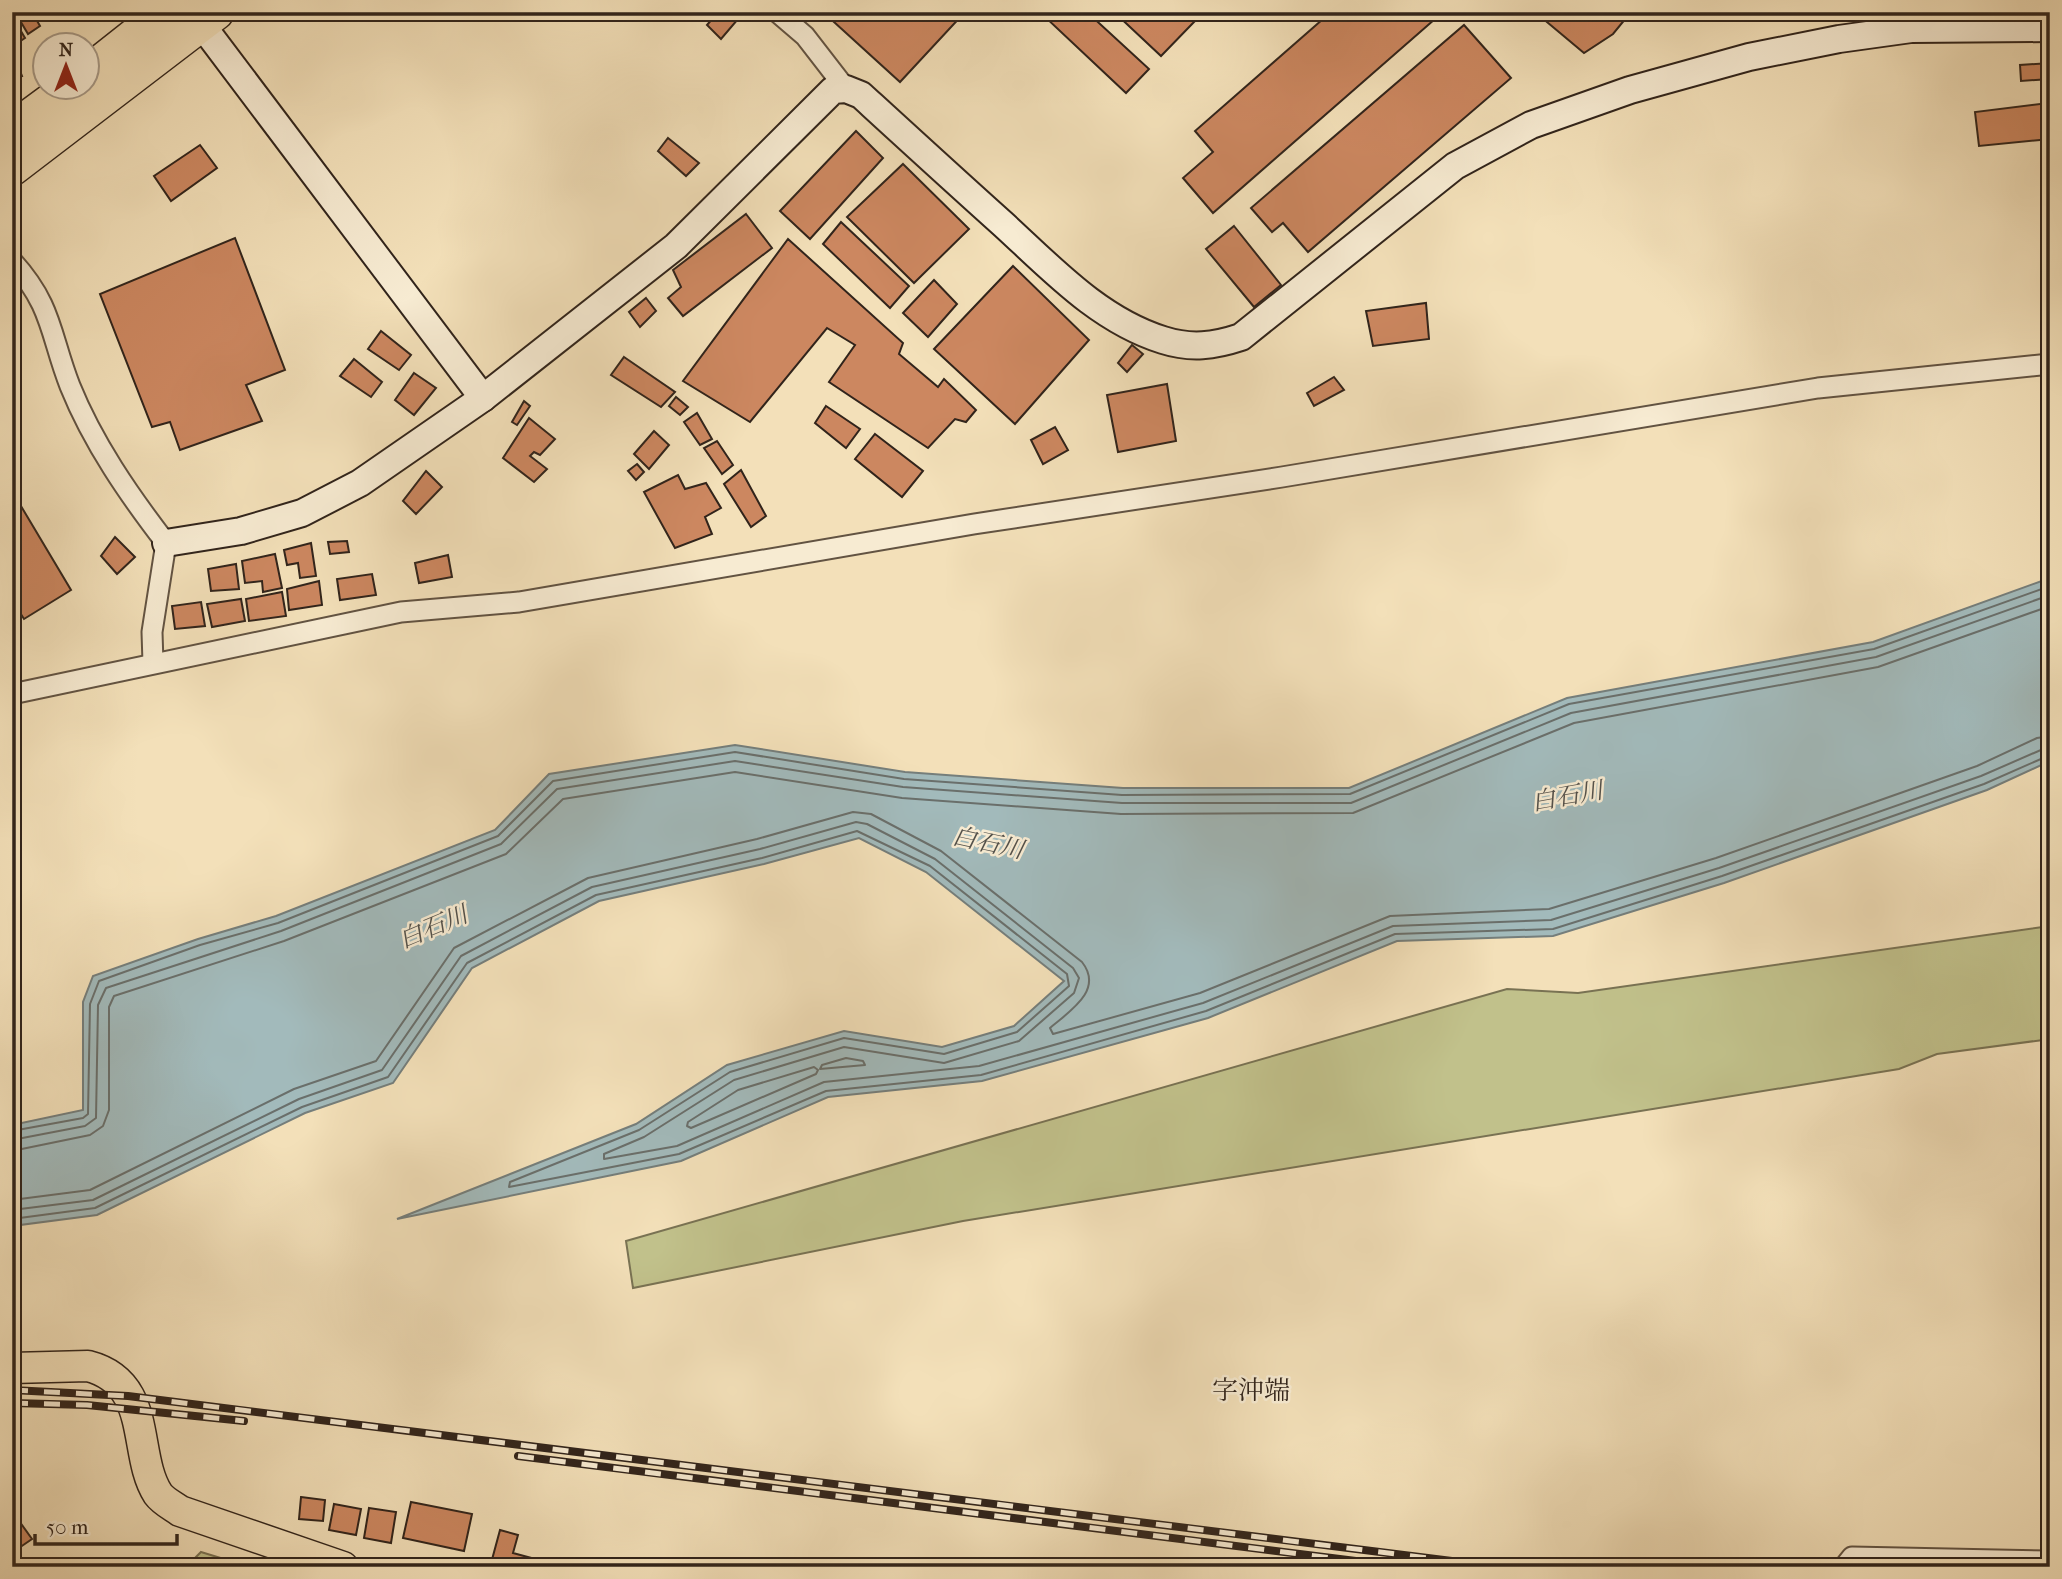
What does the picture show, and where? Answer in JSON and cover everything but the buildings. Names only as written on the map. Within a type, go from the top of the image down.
[{"type":"highway","points":[[102,62],[165,12]]},
{"type":"highway","points":[[12,168],[203,16]]},
{"type":"highway","points":[[12,130],[50,102]]},
{"type":"main road","points":[[12,1368],[88,1366],[100,1369],[113,1378],[135,1410],[150,1479],[159,1497],[180,1511],[343,1567]]},
{"type":"street","points":[[777,12],[805,36],[846,89]]},
{"type":"street","points":[[203,16],[483,398]]},
{"type":"street","points":[[166,542],[241,531],[302,513],[360,483],[483,398],[676,246],[833,90],[846,89],[861,95],[1084,298],[1133,328],[1164,341],[1196,347],[1216,345],[1241,337],[1455,166],[1531,125],[1630,90],[1749,57],[1839,39],[1911,29],[2050,28]]},
{"type":"street","points":[[12,261],[32,283],[53,327],[69,384],[99,445],[166,542],[152,632],[153,663]]},
{"type":"street","points":[[12,694],[401,612],[519,602],[974,524],[1282,477],[1818,388],[2050,364]]},
{"type":"street","points":[[1844,1567],[1852,1558],[2050,1561]]},
{"type":"green space","points":[[2050,926],[2050,1039],[1937,1054],[1899,1069],[963,1221],[633,1288],[626,1241],[1507,989],[1578,993]]},
{"type":"green space","points":[[201,1552],[250,1567],[186,1567]]},
{"type":"water","name":"白石川","points":[[2050,578],[2050,761],[1987,790],[1724,883],[1553,936],[1397,941],[1208,1018],[982,1081],[828,1097],[681,1161],[397,1219],[636,1124],[727,1065],[844,1031],[942,1047],[1014,1026],[1064,981],[926,872],[859,838],[764,864],[599,901],[472,968],[393,1083],[305,1113],[97,1215],[12,1226],[12,1125],[83,1110],[83,1002],[93,976],[198,939],[276,916],[495,830],[549,774],[735,745],[905,772],[1123,788],[1349,788],[1567,698],[1873,642]]},
{"type":"railway","points":[[12,1390],[128,1396],[1500,1567]]},
{"type":"railway","points":[[12,1403],[87,1405],[244,1421]]},
{"type":"railway","points":[[518,1456],[1404,1567]]},
{"type":"district","name":"字沖端","points":[[1251,1390]]}]
